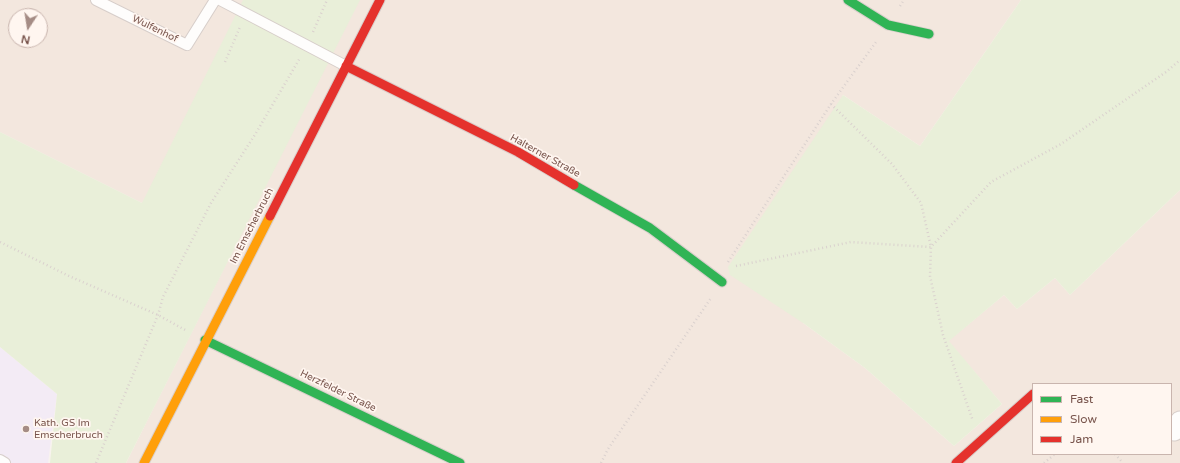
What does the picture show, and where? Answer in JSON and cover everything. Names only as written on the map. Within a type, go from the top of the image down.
[{"type":"street","name":"Im Emscherbruch","points":[[144,463],[380,0]]},
{"type":"street","points":[[848,0],[888,25],[929,34]]},
{"type":"street","name":"Halterner Straße","points":[[346,66],[518,152],[650,228],[722,282]]},
{"type":"street","name":"Herzfelder Straße","points":[[206,340],[460,463]]},
{"type":"street","points":[[956,463],[1032,395]]},
{"type":"lane","name":"Wulfenhof","points":[[96,0],[187,45],[215,0]]},
{"type":"lane","points":[[220,0],[346,66]]},
{"type":"lane","points":[[0,460],[5,463]]},
{"type":"path","points":[[96,463],[158,316],[163,297],[211,203],[256,133],[307,45],[327,0]]},
{"type":"path","points":[[600,463],[722,282],[726,265],[832,104],[904,0]]},
{"type":"path","points":[[225,62],[246,14]]},
{"type":"path","points":[[931,247],[991,182],[1061,144],[1166,72],[1180,60]]},
{"type":"path","points":[[832,104],[892,164],[921,202],[931,247],[930,276],[943,335],[980,442]]},
{"type":"path","points":[[0,242],[206,340]]},
{"type":"path","points":[[726,265],[733,267],[851,242],[931,247]]},
{"type":"path","points":[[1044,463],[1054,455]]},
{"type":"path","points":[[1116,455],[1123,463]]},
{"type":"shaded area","points":[[0,0],[1021,0],[920,146],[843,95],[803,323],[865,368],[954,446],[1002,404],[948,341],[1004,295],[1017,309],[1055,278],[1070,295],[1180,190],[1180,463],[126,463],[232,252],[142,203],[0,132]]},
{"type":"shaded area","name":"Kath. GS Im Emscherbruch","points":[[0,347],[57,394],[48,463],[0,463]]},
{"type":"green space","points":[[243,0],[360,0],[126,463],[50,463],[57,394],[0,347],[0,132],[142,203]]},
{"type":"green space","points":[[1021,0],[1180,0],[1180,190],[1070,295],[1055,278],[1017,309],[1004,295],[949,341],[1002,404],[954,446],[865,368],[803,323],[730,275],[728,267],[843,95],[920,146]]},
{"type":"traffic: fast","points":[[848,0],[888,25],[929,34]]},
{"type":"traffic: fast","points":[[574,185],[650,228],[722,282]]},
{"type":"traffic: fast","points":[[205,340],[460,463]]},
{"type":"traffic: slow","points":[[144,463],[270,216]]},
{"type":"traffic: jam","points":[[270,216],[380,0]]},
{"type":"traffic: jam","points":[[346,66],[518,152],[574,185]]},
{"type":"traffic: jam","points":[[956,463],[1032,395]]},
{"type":"place","name":"Kath. GS Im Emscherbruch","points":[[26,429]]}]
